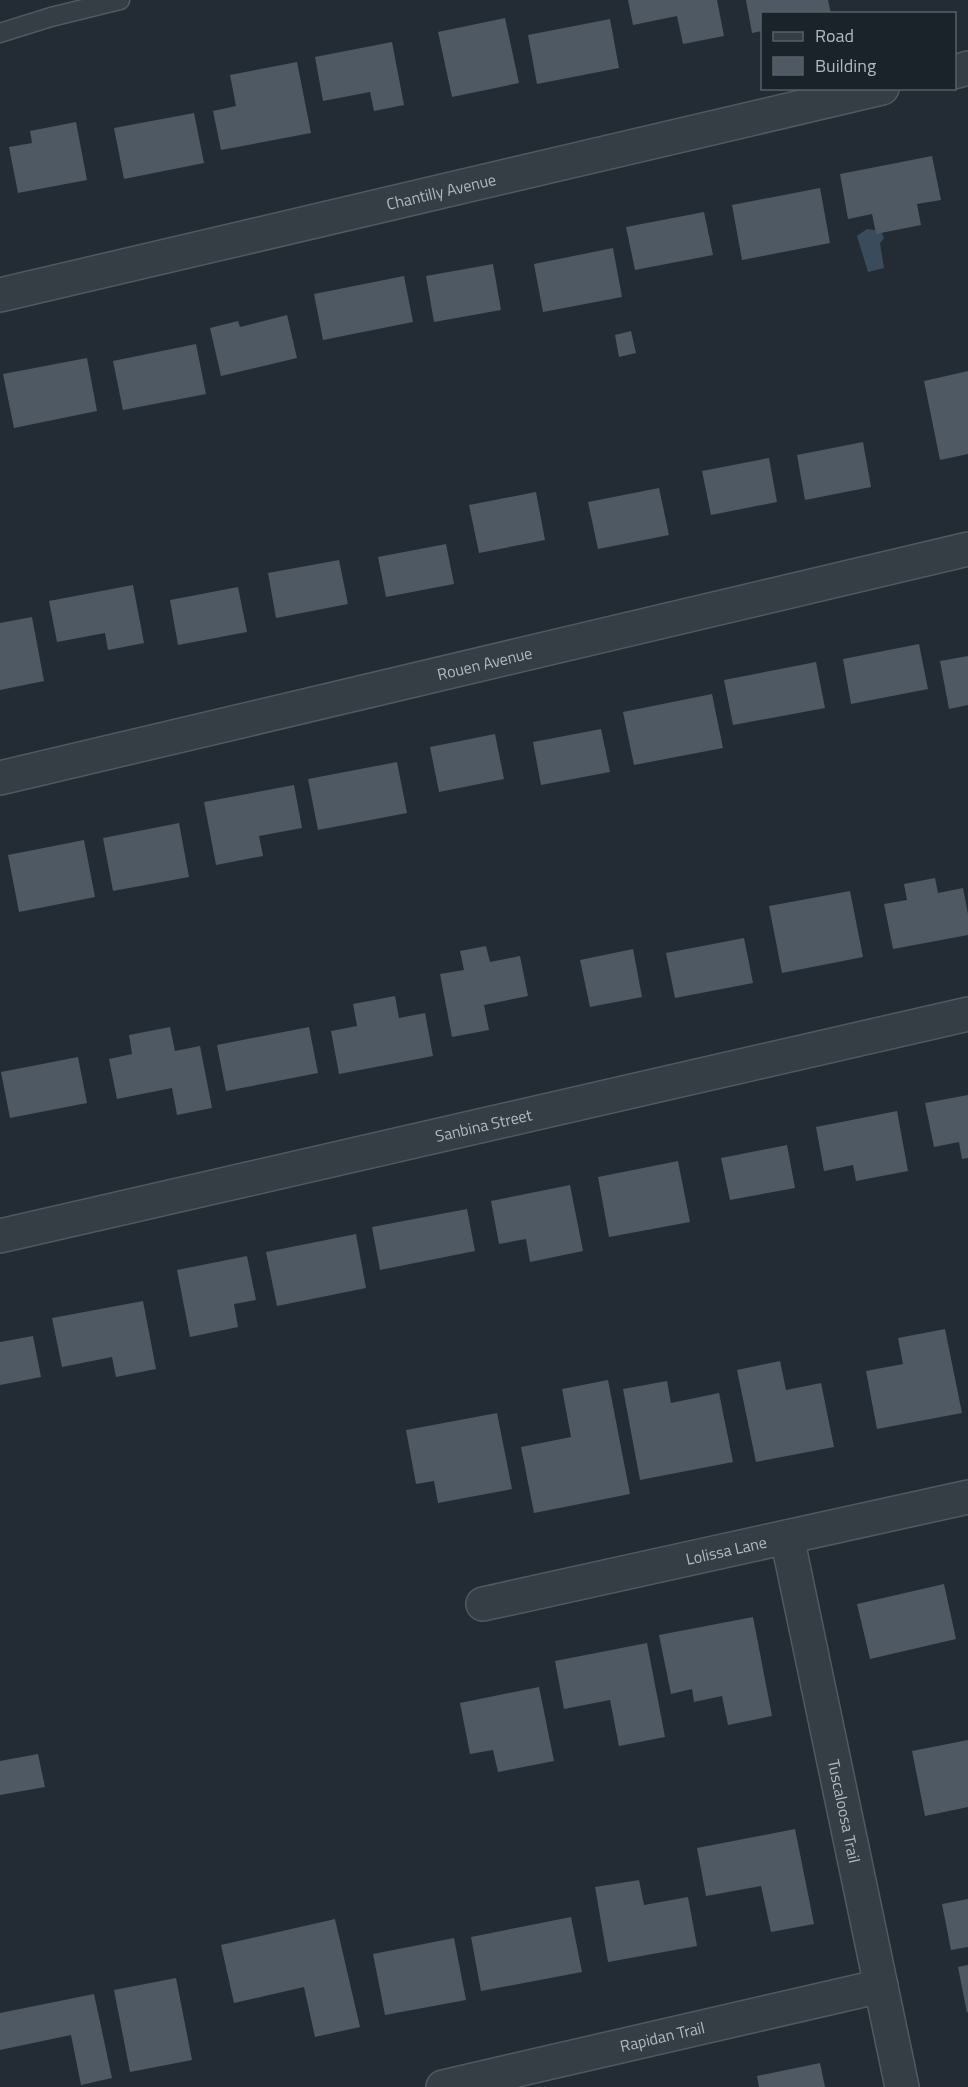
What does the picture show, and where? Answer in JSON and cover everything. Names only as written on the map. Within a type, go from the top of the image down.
[{"type":"street","name":"Chantilly Avenue","points":[[0,295],[873,90]]},
{"type":"street","name":"Rouen Avenue","points":[[0,778],[968,549]]},
{"type":"street","name":"Sanbina Street","points":[[0,1236],[968,1014]]},
{"type":"street","name":"Lolissa Lane","points":[[483,1604],[968,1497]]},
{"type":"street","name":"Tuscaloosa Trail","points":[[787,1537],[902,2087]]},
{"type":"street","name":"Rapidan Trail","points":[[443,2087],[881,1986]]},
{"type":"lane","points":[[0,33],[50,8],[120,0]]},
{"type":"water","points":[[867,229],[881,231],[884,238],[880,243],[884,268],[868,272],[857,236]]},
{"type":"building","points":[[628,0],[717,0],[724,36],[683,44],[677,16],[633,25]]},
{"type":"building","points":[[746,0],[828,0],[831,12],[761,12],[761,31],[752,33]]},
{"type":"building","points":[[505,18],[519,83],[452,97],[438,32]]},
{"type":"building","points":[[610,19],[619,68],[537,84],[528,35]]},
{"type":"building","points":[[392,42],[404,105],[374,111],[370,92],[323,101],[315,57]]},
{"type":"building","points":[[297,62],[311,133],[221,150],[213,111],[236,106],[230,75]]},
{"type":"building","points":[[194,113],[204,163],[124,179],[114,128]]},
{"type":"building","points":[[76,122],[87,180],[18,193],[9,147],[32,143],[30,131]]},
{"type":"building","points":[[932,156],[941,200],[917,204],[921,225],[876,234],[872,214],[848,219],[840,174]]},
{"type":"building","points":[[820,188],[830,243],[742,260],[732,205]]},
{"type":"building","points":[[704,212],[713,255],[635,270],[626,227]]},
{"type":"building","points":[[613,248],[622,297],[543,312],[534,264]]},
{"type":"building","points":[[493,264],[501,310],[434,322],[426,276]]},
{"type":"building","points":[[404,276],[413,322],[323,340],[314,294]]},
{"type":"building","points":[[287,315],[297,358],[221,376],[210,328],[238,321],[240,327]]},
{"type":"building","points":[[631,331],[636,353],[619,357],[615,335]]},
{"type":"building","points":[[196,344],[206,394],[123,410],[113,361]]},
{"type":"building","points":[[87,358],[97,411],[14,428],[3,374]]},
{"type":"building","points":[[968,371],[968,454],[940,460],[924,381]]},
{"type":"building","points":[[863,442],[871,487],[805,500],[797,455]]},
{"type":"building","points":[[769,458],[777,502],[711,515],[702,471]]},
{"type":"building","points":[[659,488],[669,535],[598,549],[588,502]]},
{"type":"building","points":[[536,492],[545,540],[479,553],[469,505]]},
{"type":"building","points":[[446,544],[454,584],[386,597],[378,557]]},
{"type":"building","points":[[339,560],[348,604],[276,618],[268,573]]},
{"type":"building","points":[[133,585],[144,643],[108,650],[105,633],[57,642],[49,601]]},
{"type":"building","points":[[238,587],[247,632],[178,645],[170,600]]},
{"type":"building","points":[[32,617],[44,681],[0,690],[0,623]]},
{"type":"building","points":[[919,644],[928,689],[851,704],[843,659]]},
{"type":"building","points":[[968,656],[968,705],[949,709],[940,661]]},
{"type":"building","points":[[816,662],[825,708],[733,725],[724,680]]},
{"type":"building","points":[[712,694],[723,748],[634,765],[623,712]]},
{"type":"building","points":[[601,729],[610,772],[541,785],[533,742]]},
{"type":"building","points":[[495,734],[504,779],[439,792],[430,747]]},
{"type":"building","points":[[397,762],[407,813],[318,830],[308,779]]},
{"type":"building","points":[[294,785],[302,828],[259,836],[263,856],[216,865],[204,802]]},
{"type":"building","points":[[179,823],[189,877],[113,891],[103,838]]},
{"type":"building","points":[[84,840],[95,897],[19,912],[8,855]]},
{"type":"building","points":[[935,878],[938,893],[963,888],[968,914],[968,935],[893,949],[884,904],[907,900],[904,884]]},
{"type":"building","points":[[850,891],[863,957],[782,973],[769,906]]},
{"type":"building","points":[[744,938],[753,983],[675,998],[666,953]]},
{"type":"building","points":[[486,946],[490,962],[520,956],[528,996],[484,1005],[489,1030],[452,1037],[440,974],[464,970],[460,951]]},
{"type":"building","points":[[633,949],[642,997],[590,1007],[580,960]]},
{"type":"building","points":[[395,996],[399,1018],[425,1013],[433,1056],[339,1074],[331,1031],[357,1026],[353,1004]]},
{"type":"building","points":[[170,1027],[175,1051],[200,1046],[212,1108],[177,1115],[172,1088],[117,1099],[109,1059],[132,1054],[129,1035]]},
{"type":"building","points":[[309,1027],[318,1073],[226,1091],[217,1045]]},
{"type":"building","points":[[78,1057],[87,1103],[10,1118],[1,1072]]},
{"type":"building","points":[[968,1095],[968,1158],[962,1159],[959,1142],[934,1147],[925,1103]]},
{"type":"building","points":[[897,1111],[908,1171],[856,1181],[853,1165],[824,1171],[816,1127]]},
{"type":"building","points":[[787,1145],[795,1188],[730,1200],[721,1158]]},
{"type":"building","points":[[678,1161],[690,1222],[609,1237],[598,1177]]},
{"type":"building","points":[[570,1185],[583,1251],[530,1262],[526,1239],[499,1244],[491,1201]]},
{"type":"building","points":[[467,1209],[475,1251],[380,1270],[372,1227]]},
{"type":"building","points":[[356,1234],[366,1288],[277,1306],[266,1252]]},
{"type":"building","points":[[247,1256],[256,1300],[234,1304],[238,1327],[190,1337],[177,1270]]},
{"type":"building","points":[[143,1301],[156,1369],[116,1377],[112,1357],[62,1367],[52,1318]]},
{"type":"building","points":[[945,1329],[962,1413],[877,1429],[866,1371],[903,1364],[898,1338]]},
{"type":"building","points":[[33,1336],[41,1377],[0,1385],[0,1342]]},
{"type":"building","points":[[780,1361],[786,1390],[821,1383],[834,1447],[756,1462],[737,1370]]},
{"type":"building","points":[[608,1380],[630,1494],[534,1513],[521,1447],[571,1437],[562,1389]]},
{"type":"building","points":[[667,1381],[671,1403],[719,1393],[733,1462],[640,1480],[623,1389]]},
{"type":"building","points":[[497,1413],[512,1489],[438,1503],[434,1481],[416,1484],[406,1430]]},
{"type":"building","points":[[944,1584],[956,1639],[870,1659],[857,1604]]},
{"type":"building","points":[[753,1617],[772,1716],[728,1725],[722,1696],[694,1702],[692,1689],[671,1694],[659,1635]]},
{"type":"building","points":[[647,1643],[665,1737],[619,1746],[610,1700],[564,1709],[555,1661]]},
{"type":"building","points":[[539,1687],[554,1761],[498,1772],[493,1750],[470,1754],[460,1703]]},
{"type":"building","points":[[968,1740],[968,1807],[925,1816],[912,1751]]},
{"type":"building","points":[[38,1754],[45,1787],[0,1795],[0,1761]]},
{"type":"building","points":[[795,1829],[814,1924],[771,1932],[761,1886],[706,1896],[697,1848]]},
{"type":"building","points":[[639,1880],[644,1905],[688,1897],[697,1946],[608,1962],[595,1887]]},
{"type":"building","points":[[968,1899],[968,1947],[951,1950],[942,1904]]},
{"type":"building","points":[[571,1917],[582,1972],[481,1991],[471,1937]]},
{"type":"building","points":[[335,1919],[360,2027],[315,2037],[304,1987],[234,2003],[221,1945]]},
{"type":"building","points":[[454,1938],[466,2000],[385,2015],[373,1954]]},
{"type":"building","points":[[968,1965],[968,2012],[967,2013],[958,1967]]},
{"type":"building","points":[[176,1978],[192,2060],[130,2072],[114,1990]]},
{"type":"building","points":[[94,1994],[112,2078],[81,2085],[71,2035],[0,2050],[0,2013]]},
{"type":"building","points":[[820,2063],[825,2087],[759,2087],[757,2076]]}]
